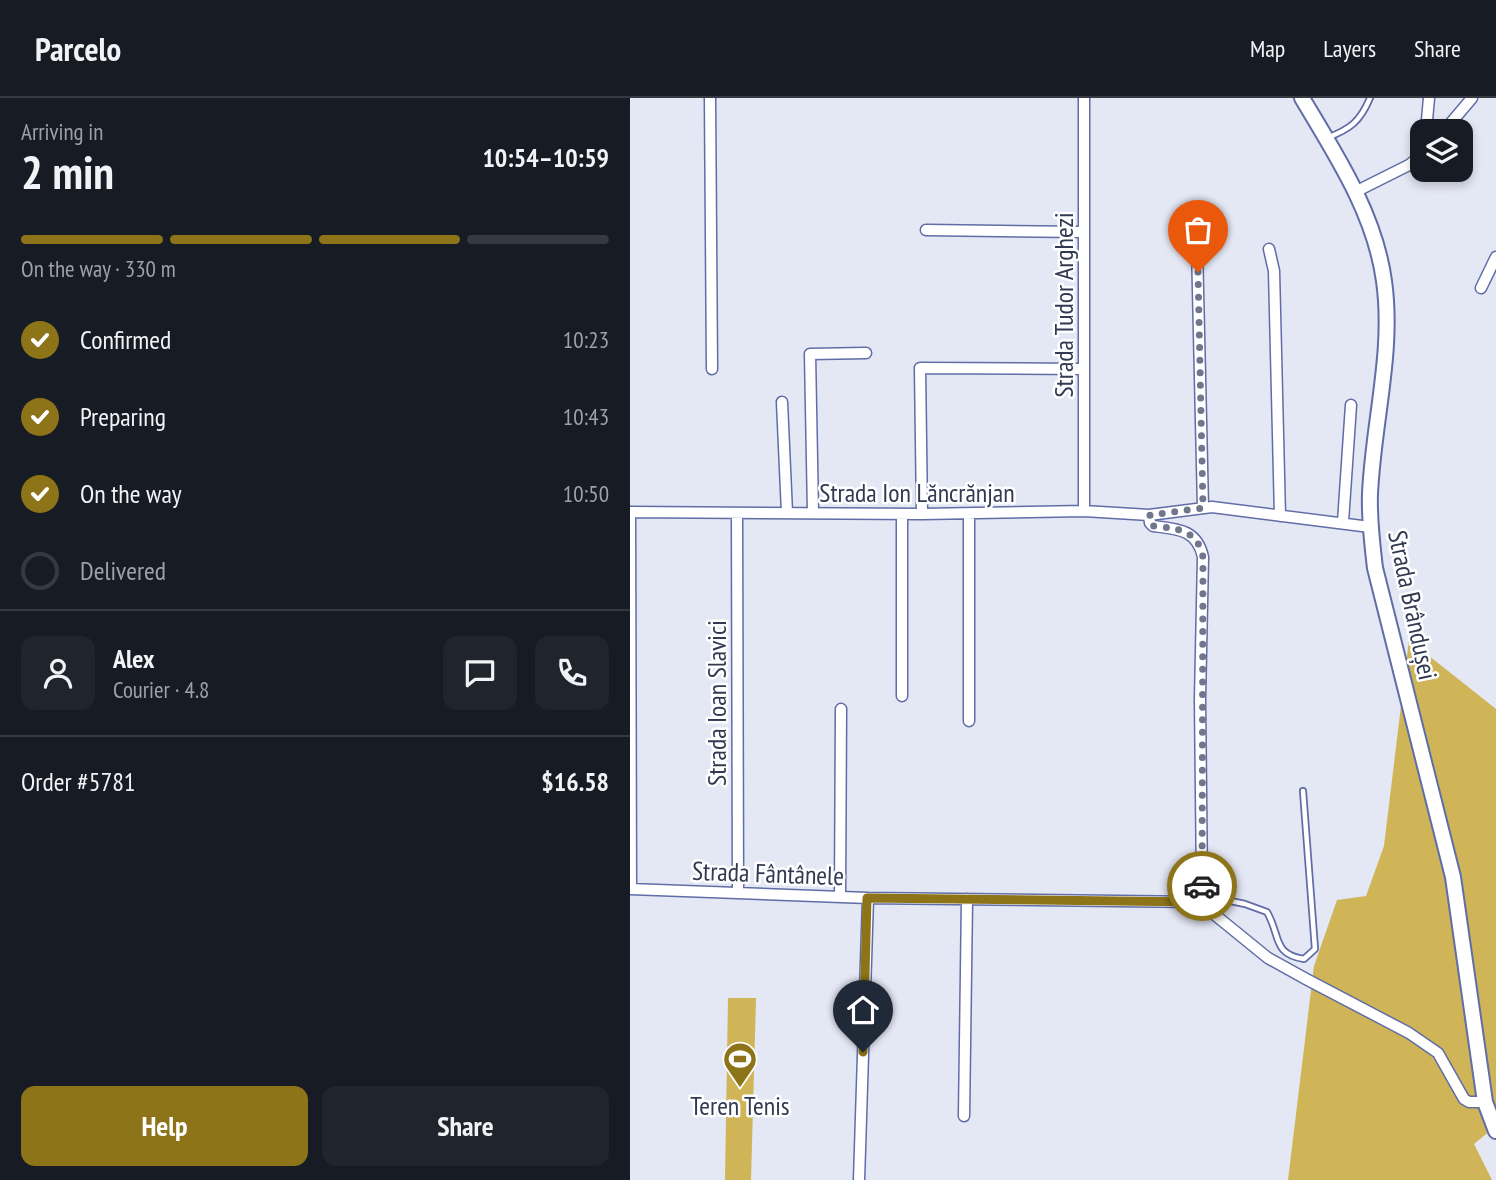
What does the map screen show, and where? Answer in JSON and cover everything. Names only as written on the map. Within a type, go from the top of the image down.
[{"type":"main road","name":"Strada Brândușei","points":[[1302,98],[1355,192],[1378,252],[1384,283],[1386,349],[1370,494],[1370,524],[1380,590],[1453,877],[1485,1102],[1496,1131]]},
{"type":"street","points":[[710,98],[712,369]]},
{"type":"street","name":"Strada Tudor Arghezi","points":[[1084,98],[1084,511]]},
{"type":"street","points":[[1427,119],[1429,98]]},
{"type":"street","points":[[1454,119],[1472,98]]},
{"type":"street","points":[[1355,192],[1388,177],[1410,163]]},
{"type":"street","points":[[926,230],[1083,232]]},
{"type":"street","points":[[1197,246],[1203,508]]},
{"type":"street","points":[[1269,249],[1274,271],[1280,516]]},
{"type":"street","points":[[1481,288],[1496,257]]},
{"type":"street","points":[[813,513],[810,354],[866,353]]},
{"type":"street","points":[[922,514],[920,368],[1084,369]]},
{"type":"street","points":[[782,402],[787,513]]},
{"type":"street","points":[[1347,523],[1351,405]]},
{"type":"street","name":"Strada Ion Lăncrănjan","points":[[630,512],[922,514],[1084,511],[1150,515],[1225,508],[1370,524]]},
{"type":"street","points":[[630,512],[631,889]]},
{"type":"street","name":"Strada Ioan Slavici","points":[[737,513],[738,893]]},
{"type":"street","points":[[969,513],[969,721]]},
{"type":"street","points":[[902,514],[902,696]]},
{"type":"street","points":[[1150,515],[1150,523],[1153,526],[1181,530],[1192,537],[1200,545],[1203,557],[1200,898],[1268,958],[1409,1032],[1437,1052],[1464,1099],[1485,1102]]},
{"type":"street","points":[[840,897],[841,709]]},
{"type":"street","name":"Strada Fântânele","points":[[631,889],[867,898],[1200,898]]},
{"type":"street","points":[[859,1180],[867,898]]},
{"type":"street","points":[[964,1116],[967,899]]},
{"type":"lane","points":[[1326,138],[1349,129],[1364,111],[1370,98]]},
{"type":"lane","points":[[1200,898],[1245,904],[1267,912],[1282,950],[1288,957],[1304,959],[1315,949],[1303,791]]},
{"type":"shaded area","points":[[1409,640],[1496,709],[1496,1126],[1474,1144],[1492,1180],[1288,1180],[1314,966],[1337,900],[1366,896],[1384,846]]},
{"type":"shaded area","name":"Teren Tenis","points":[[728,998],[756,998],[751,1180],[725,1180]]},
{"type":"way so far","points":[[1198,272],[1203,508],[1150,515],[1150,523],[1153,526],[1181,530],[1192,537],[1200,545],[1203,557],[1200,699],[1202,886]]},
{"type":"place","name":"Teren Tenis","points":[[740,1089]]},
{"type":"route","points":[[863,1052],[867,898],[1199,902],[1202,886]]}]
